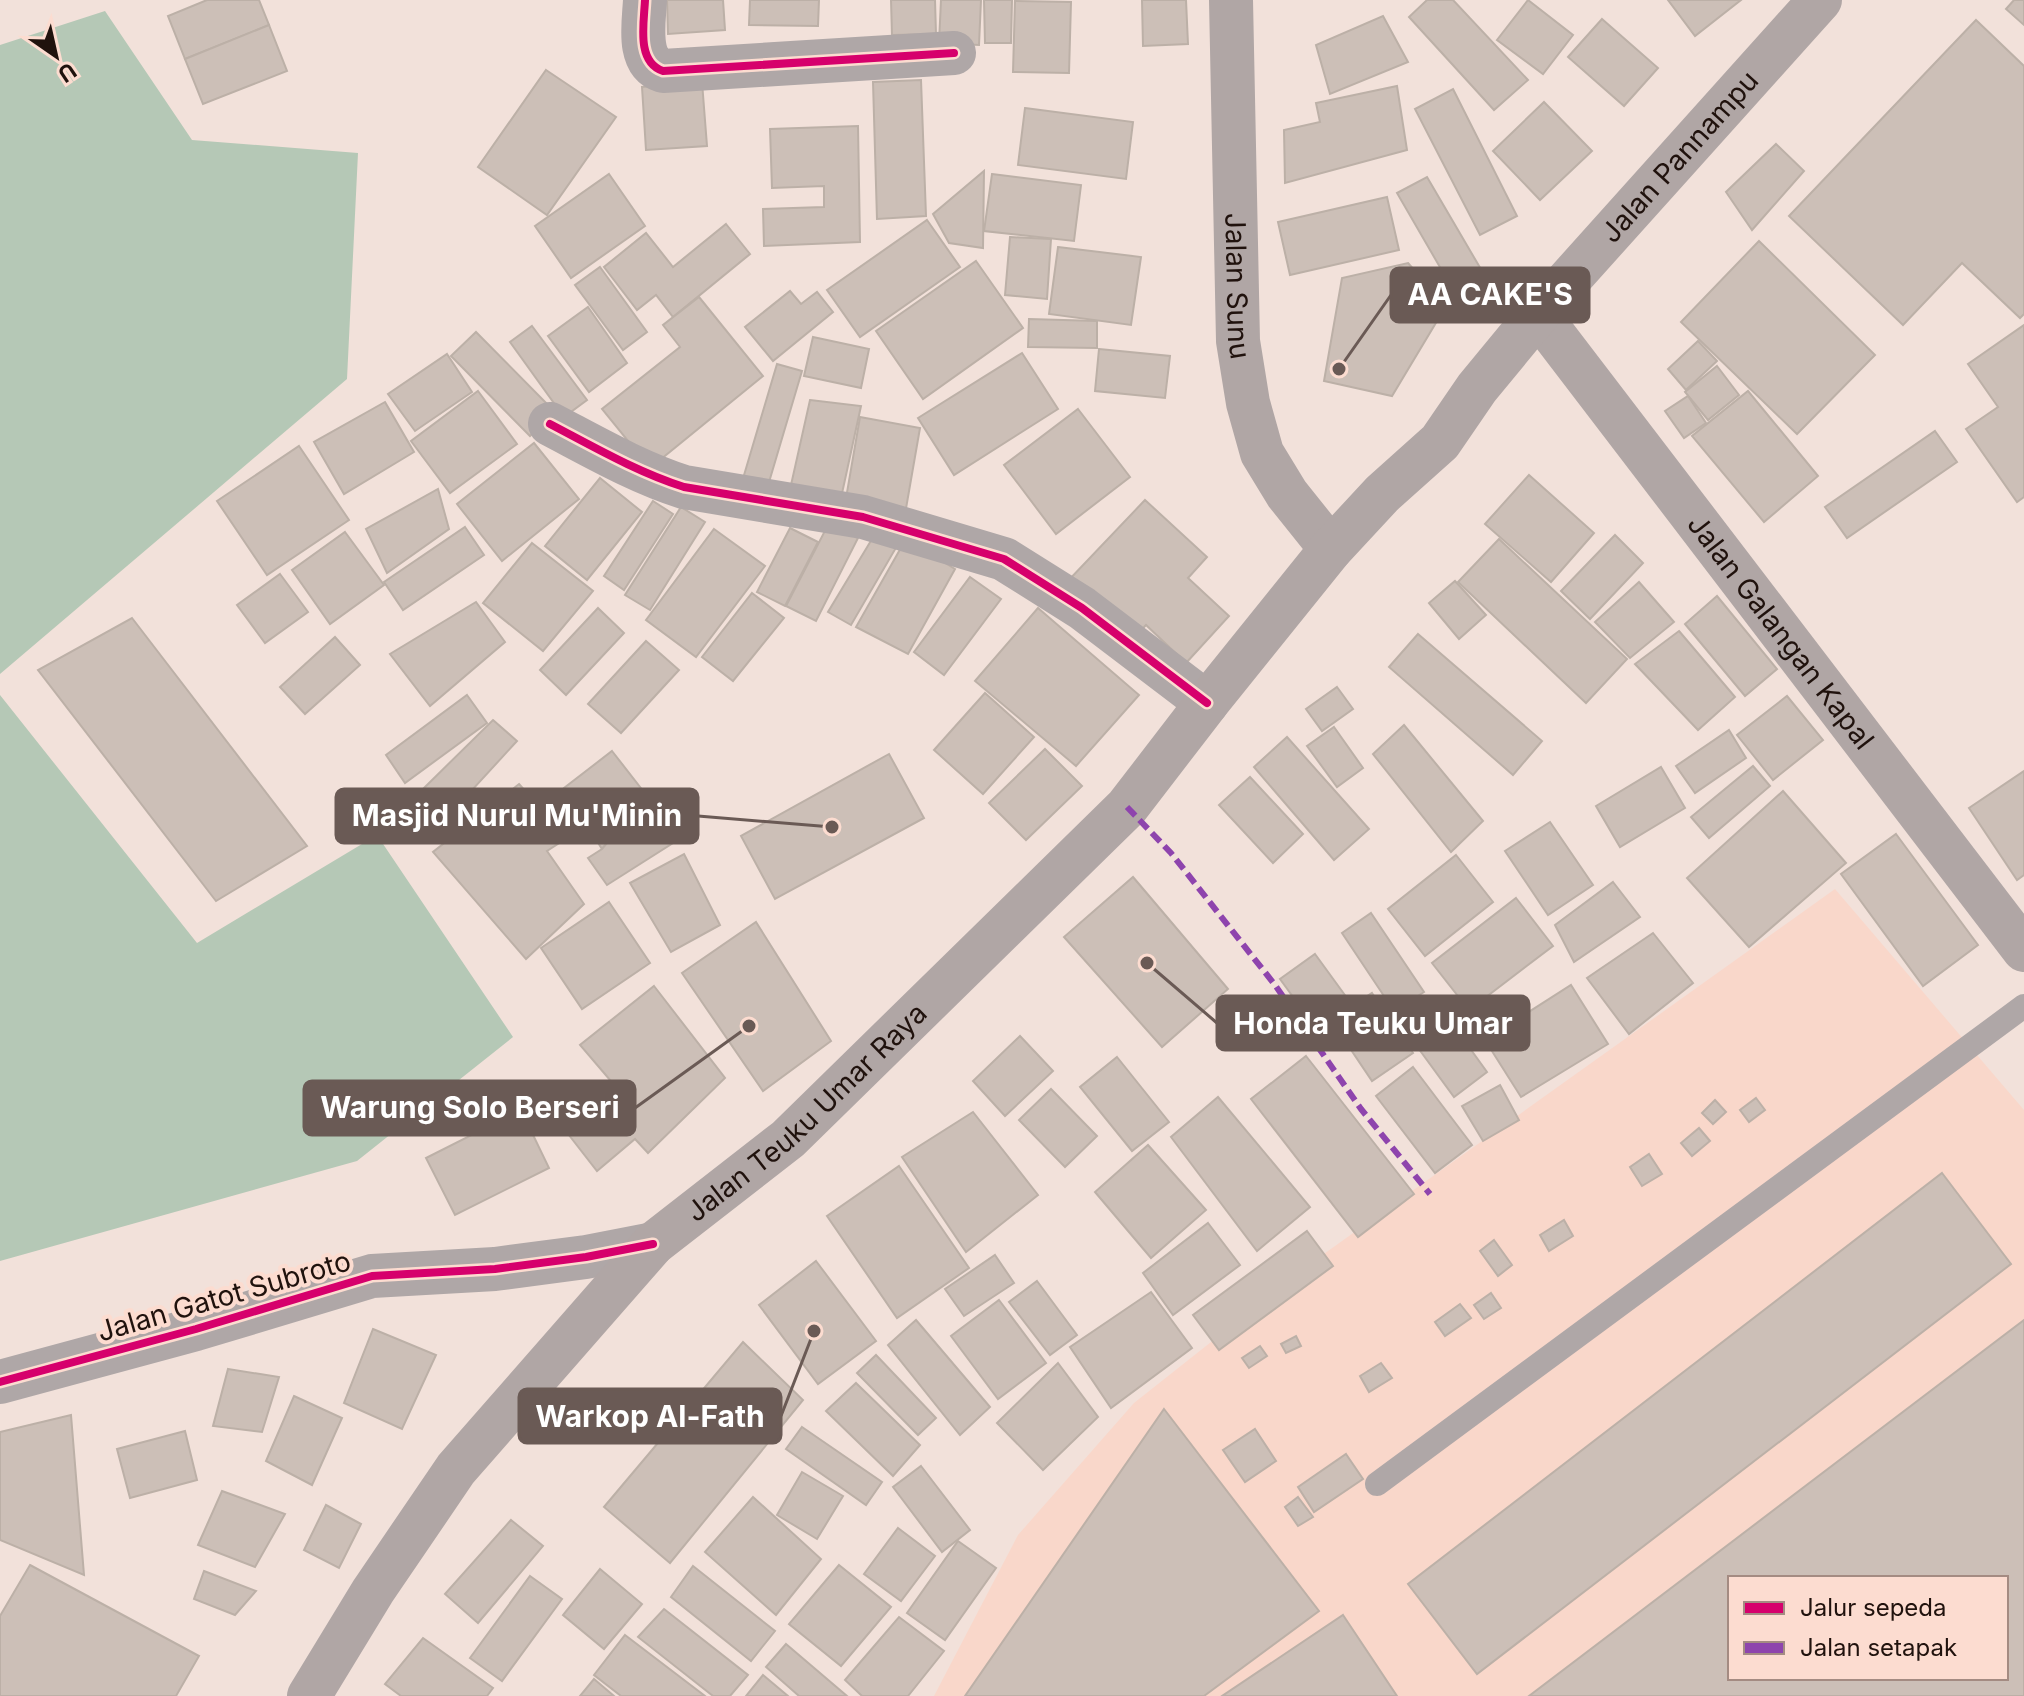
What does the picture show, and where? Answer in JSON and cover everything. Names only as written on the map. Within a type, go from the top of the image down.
[{"type":"main road","name":"Jalan Sunu","points":[[1231,0],[1238,341],[1248,403],[1262,453],[1287,494],[1331,549]]},
{"type":"main road","name":"Jalan Pannampu","points":[[1331,549],[1382,494],[1430,427],[1477,388],[1538,314],[1820,0]]},
{"type":"main road","name":"Jalan Galangan Kapal","points":[[1538,314],[2024,950]]},
{"type":"main road","name":"Jalan Teuku Umar Raya","points":[[309,1696],[373,1591],[456,1469],[653,1244],[788,1139],[1127,807],[1331,549]]},
{"type":"street","points":[[645,0],[643,41],[654,68],[663,71],[954,53]]},
{"type":"street","points":[[550,424],[660,480],[684,487],[863,517],[1004,559],[1082,608],[1207,703]]},
{"type":"street","name":"Jalan Gatot Subroto","points":[[0,1382],[196,1329],[372,1276],[495,1269],[653,1244]]},
{"type":"lane","points":[[1377,1484],[2024,1006]]},
{"type":"shaded area","points":[[1835,889],[2024,1110],[2024,1696],[934,1696],[1018,1535],[1134,1403],[1307,1266]]},
{"type":"green space","points":[[105,11],[192,140],[358,153],[347,379],[0,674],[0,45]]},
{"type":"green space","points":[[0,695],[197,943],[377,835],[513,1037],[357,1161],[0,1261]]},
{"type":"building","points":[[207,0],[259,0],[269,25],[185,59],[168,16]]},
{"type":"building","points":[[667,0],[723,0],[725,30],[668,34]]},
{"type":"building","points":[[750,0],[819,0],[818,26],[749,25]]},
{"type":"building","points":[[891,0],[935,0],[936,34],[892,35]]},
{"type":"building","points":[[941,0],[981,0],[979,45],[939,43]]},
{"type":"building","points":[[984,0],[1012,0],[1011,43],[985,43]]},
{"type":"building","points":[[1142,0],[1186,0],[1188,44],[1143,46]]},
{"type":"building","points":[[1427,0],[1453,0],[1528,80],[1494,110],[1409,17]]},
{"type":"building","points":[[1528,0],[1573,35],[1543,74],[1497,40]]},
{"type":"building","points":[[1668,0],[1741,0],[1695,36]]},
{"type":"building","points":[[2014,0],[2024,0],[2024,25],[2006,9]]},
{"type":"building","points":[[1015,1],[1071,2],[1069,73],[1013,72]]},
{"type":"building","points":[[1383,16],[1408,62],[1330,94],[1316,45]]},
{"type":"building","points":[[1602,19],[1658,68],[1624,106],[1568,57]]},
{"type":"building","points":[[1976,20],[2024,66],[2024,314],[2020,318],[1962,263],[1903,325],[1789,216]]},
{"type":"building","points":[[269,25],[287,71],[203,104],[185,59]]},
{"type":"building","points":[[546,70],[616,117],[547,215],[478,167]]},
{"type":"building","points":[[921,80],[926,216],[877,219],[873,82]]},
{"type":"building","points":[[702,82],[707,146],[646,150],[642,87]]},
{"type":"building","points":[[1397,86],[1407,150],[1285,183],[1284,130],[1320,122],[1316,103]]},
{"type":"building","points":[[1453,89],[1517,216],[1480,235],[1415,109]]},
{"type":"building","points":[[1544,102],[1592,151],[1540,200],[1493,151]]},
{"type":"building","points":[[1025,108],[1133,122],[1126,179],[1018,165]]},
{"type":"building","points":[[858,126],[860,242],[764,246],[763,209],[824,207],[824,186],[772,188],[770,129]]},
{"type":"building","points":[[1776,144],[1804,171],[1752,230],[1726,192]]},
{"type":"building","points":[[984,171],[983,248],[949,243],[933,214]]},
{"type":"building","points":[[609,174],[645,226],[571,278],[535,226]]},
{"type":"building","points":[[992,174],[1081,185],[1074,241],[984,231]]},
{"type":"building","points":[[1427,177],[1489,283],[1459,300],[1397,193]]},
{"type":"building","points":[[1387,197],[1399,250],[1290,275],[1278,222]]},
{"type":"building","points":[[927,220],[960,267],[860,337],[827,290]]},
{"type":"building","points":[[726,224],[750,254],[673,317],[656,295],[637,310],[604,267],[646,233],[673,267]]},
{"type":"building","points":[[1010,237],[1051,239],[1047,299],[1005,295]]},
{"type":"building","points":[[1759,241],[1875,355],[1797,434],[1681,322]]},
{"type":"building","points":[[1058,247],[1141,257],[1131,325],[1049,314]]},
{"type":"building","points":[[976,261],[1023,328],[923,399],[876,331]]},
{"type":"building","points":[[1408,263],[1446,306],[1392,396],[1324,381],[1342,278]]},
{"type":"building","points":[[600,267],[647,332],[623,350],[575,285]]},
{"type":"building","points":[[790,291],[801,304],[817,292],[833,312],[773,361],[745,327]]},
{"type":"building","points":[[699,297],[763,376],[650,468],[602,409],[680,347],[663,325]]},
{"type":"building","points":[[588,307],[627,363],[589,392],[548,336]]},
{"type":"building","points":[[1029,319],[1097,321],[1097,348],[1028,347]]},
{"type":"building","points":[[2024,325],[2024,497],[2017,502],[1966,429],[1998,407],[1968,364]]},
{"type":"building","points":[[532,326],[587,400],[564,417],[510,342]]},
{"type":"building","points":[[476,332],[555,412],[530,436],[451,356]]},
{"type":"building","points":[[813,337],[869,349],[861,388],[804,376]]},
{"type":"building","points":[[1698,341],[1717,361],[1686,390],[1668,369]]},
{"type":"building","points":[[1099,349],[1170,356],[1165,398],[1095,391]]},
{"type":"building","points":[[1022,353],[1058,409],[954,475],[918,418]]},
{"type":"building","points":[[447,354],[472,392],[415,431],[388,394]]},
{"type":"building","points":[[777,364],[802,371],[764,499],[739,492]]},
{"type":"building","points":[[1717,366],[1739,395],[1708,420],[1685,392]]},
{"type":"building","points":[[478,391],[517,444],[450,493],[411,441]]},
{"type":"building","points":[[1748,391],[1818,476],[1764,522],[1692,436]]},
{"type":"building","points":[[1688,396],[1706,423],[1684,438],[1665,411]]},
{"type":"building","points":[[810,400],[861,406],[841,498],[791,485]]},
{"type":"building","points":[[385,402],[414,452],[344,494],[314,442]]},
{"type":"building","points":[[1078,409],[1130,477],[1056,534],[1004,465]]},
{"type":"building","points":[[860,417],[920,428],[904,520],[844,510]]},
{"type":"building","points":[[1935,431],[1957,462],[1847,538],[1825,507]]},
{"type":"building","points":[[534,443],[579,499],[502,561],[457,504]]},
{"type":"building","points":[[299,446],[349,520],[267,575],[217,501]]},
{"type":"building","points":[[1529,475],[1594,533],[1551,582],[1485,524]]},
{"type":"building","points":[[600,478],[642,512],[587,580],[545,546]]},
{"type":"building","points":[[438,489],[449,529],[387,573],[366,529]]},
{"type":"building","points":[[1145,500],[1207,557],[1188,578],[1229,616],[1186,663],[1146,625],[1130,642],[1066,583]]},
{"type":"building","points":[[653,501],[673,514],[624,590],[604,576]]},
{"type":"building","points":[[681,507],[705,522],[650,610],[625,595]]},
{"type":"building","points":[[829,523],[858,538],[816,621],[786,606]]},
{"type":"building","points":[[465,527],[484,555],[403,610],[384,582]]},
{"type":"building","points":[[790,528],[818,542],[785,606],[757,592]]},
{"type":"building","points":[[714,529],[765,566],[696,657],[646,620]]},
{"type":"building","points":[[345,532],[384,585],[330,624],[292,570]]},
{"type":"building","points":[[875,534],[897,546],[851,625],[828,612]]},
{"type":"building","points":[[1615,535],[1643,563],[1590,619],[1561,591]]},
{"type":"building","points":[[906,539],[955,569],[908,654],[856,627]]},
{"type":"building","points":[[1499,539],[1627,659],[1586,703],[1458,582]]},
{"type":"building","points":[[532,543],[593,591],[543,651],[483,603]]},
{"type":"building","points":[[280,574],[308,612],[265,643],[237,605]]},
{"type":"building","points":[[970,577],[1001,599],[944,675],[914,652]]},
{"type":"building","points":[[1455,581],[1486,615],[1459,639],[1429,603]]},
{"type":"building","points":[[1639,582],[1674,622],[1630,658],[1595,622]]},
{"type":"building","points":[[752,593],[784,618],[733,681],[702,657]]},
{"type":"building","points":[[1717,596],[1777,669],[1745,696],[1685,624]]},
{"type":"building","points":[[476,602],[505,642],[430,706],[390,654]]},
{"type":"building","points":[[598,608],[624,633],[566,695],[540,670]]},
{"type":"building","points":[[1038,608],[1139,695],[1076,766],[975,681]]},
{"type":"building","points":[[132,618],[307,846],[216,901],[38,670]]},
{"type":"building","points":[[1679,631],[1735,697],[1698,730],[1635,664]]},
{"type":"building","points":[[1418,634],[1542,741],[1513,775],[1389,667]]},
{"type":"building","points":[[335,637],[360,665],[305,714],[280,687]]},
{"type":"building","points":[[646,641],[679,670],[621,733],[588,704]]},
{"type":"building","points":[[1337,687],[1353,709],[1322,731],[1306,709]]},
{"type":"building","points":[[985,693],[1034,737],[983,794],[934,750]]},
{"type":"building","points":[[467,695],[487,723],[405,783],[386,755]]},
{"type":"building","points":[[1787,696],[1823,740],[1773,780],[1737,735]]},
{"type":"building","points":[[493,720],[517,741],[451,813],[421,791]]},
{"type":"building","points":[[1404,725],[1483,821],[1451,852],[1373,754]]},
{"type":"building","points":[[1334,727],[1363,768],[1337,787],[1307,746]]},
{"type":"building","points":[[1729,730],[1746,758],[1695,793],[1676,766]]},
{"type":"building","points":[[1287,737],[1369,829],[1334,860],[1254,767]]},
{"type":"building","points":[[1045,749],[1082,786],[1026,840],[989,803]]},
{"type":"building","points":[[612,751],[647,796],[602,849],[564,788]]},
{"type":"building","points":[[889,754],[924,818],[775,899],[741,836]]},
{"type":"building","points":[[1753,766],[1770,786],[1709,838],[1691,817]]},
{"type":"building","points":[[1661,767],[1685,808],[1620,847],[1596,806]]},
{"type":"building","points":[[2024,771],[2024,875],[2017,880],[1969,808]]},
{"type":"building","points":[[1250,777],[1303,834],[1273,863],[1219,805]]},
{"type":"building","points":[[519,784],[567,838],[547,851],[584,904],[526,959],[433,852]]},
{"type":"building","points":[[1783,791],[1846,863],[1749,947],[1687,878]]},
{"type":"building","points":[[647,796],[684,836],[607,885],[588,858],[602,849]]},
{"type":"building","points":[[1550,822],[1593,885],[1548,915],[1505,851]]},
{"type":"building","points":[[1896,834],[1978,945],[1923,986],[1841,874]]},
{"type":"building","points":[[684,854],[720,925],[671,952],[630,883]]},
{"type":"building","points":[[1456,855],[1493,902],[1425,956],[1388,909]]},
{"type":"building","points":[[1133,877],[1228,989],[1162,1047],[1064,937]]},
{"type":"building","points":[[1613,882],[1640,917],[1574,962],[1555,925]]},
{"type":"building","points":[[1516,898],[1553,946],[1469,1010],[1432,963]]},
{"type":"building","points":[[609,902],[650,963],[582,1009],[541,948]]},
{"type":"building","points":[[1371,913],[1424,992],[1394,1011],[1342,933]]},
{"type":"building","points":[[756,922],[831,1041],[763,1091],[682,973]]},
{"type":"building","points":[[1653,933],[1693,983],[1629,1034],[1587,978]]},
{"type":"building","points":[[1315,954],[1347,998],[1312,1023],[1280,979]]},
{"type":"building","points":[[1571,985],[1608,1044],[1521,1097],[1485,1040]]},
{"type":"building","points":[[654,986],[725,1078],[648,1153],[635,1139],[597,1171],[565,1130],[616,1087],[580,1045]]},
{"type":"building","points":[[1372,993],[1413,1053],[1372,1081],[1331,1020]]},
{"type":"building","points":[[1438,1004],[1487,1072],[1454,1097],[1405,1030]]},
{"type":"building","points":[[1020,1036],[1053,1071],[1005,1116],[973,1081]]},
{"type":"building","points":[[1306,1056],[1414,1194],[1358,1237],[1251,1099]]},
{"type":"building","points":[[1117,1057],[1169,1122],[1132,1151],[1080,1087]]},
{"type":"building","points":[[1413,1067],[1472,1145],[1435,1173],[1376,1096]]},
{"type":"building","points":[[1500,1085],[1519,1120],[1483,1141],[1462,1106]]},
{"type":"building","points":[[1051,1089],[1097,1136],[1065,1167],[1019,1120]]},
{"type":"building","points":[[1218,1097],[1310,1207],[1257,1251],[1171,1137]]},
{"type":"building","points":[[1756,1098],[1765,1110],[1749,1122],[1740,1110]]},
{"type":"building","points":[[1715,1100],[1726,1112],[1713,1124],[1702,1113]]},
{"type":"building","points":[[521,1110],[549,1168],[455,1215],[426,1158]]},
{"type":"building","points":[[973,1112],[1038,1195],[966,1252],[902,1157]]},
{"type":"building","points":[[1699,1128],[1710,1141],[1692,1156],[1681,1143]]},
{"type":"building","points":[[1148,1145],[1206,1210],[1151,1258],[1095,1192]]},
{"type":"building","points":[[1649,1154],[1662,1174],[1642,1186],[1630,1167]]},
{"type":"building","points":[[899,1166],[969,1268],[897,1318],[827,1216]]},
{"type":"building","points":[[1942,1173],[2011,1264],[1477,1674],[1408,1584]]},
{"type":"building","points":[[1564,1220],[1573,1236],[1549,1251],[1540,1235]]},
{"type":"building","points":[[1208,1223],[1240,1265],[1173,1315],[1143,1273]]},
{"type":"building","points":[[1307,1231],[1333,1266],[1219,1350],[1193,1315]]},
{"type":"building","points":[[1494,1240],[1512,1265],[1498,1276],[1480,1251]]},
{"type":"building","points":[[995,1255],[1014,1283],[964,1316],[945,1289]]},
{"type":"building","points":[[816,1261],[876,1341],[818,1384],[759,1305]]},
{"type":"building","points":[[1037,1281],[1077,1335],[1050,1355],[1009,1302]]},
{"type":"building","points":[[1151,1292],[1192,1348],[1111,1408],[1070,1347]]},
{"type":"building","points":[[1491,1293],[1501,1308],[1484,1319],[1474,1305]]},
{"type":"building","points":[[999,1300],[1046,1363],[998,1399],[951,1336]]},
{"type":"building","points":[[1460,1304],[1471,1318],[1445,1336],[1435,1322]]},
{"type":"building","points":[[916,1320],[990,1407],[960,1435],[888,1345]]},
{"type":"building","points":[[2024,1320],[2024,1696],[1529,1696]]},
{"type":"building","points":[[373,1329],[436,1355],[402,1429],[344,1403]]},
{"type":"building","points":[[1296,1336],[1301,1346],[1286,1353],[1281,1344]]},
{"type":"building","points":[[743,1342],[803,1400],[670,1563],[604,1507]]},
{"type":"building","points":[[1260,1346],[1267,1356],[1249,1368],[1242,1358]]},
{"type":"building","points":[[876,1355],[936,1418],[918,1435],[857,1373]]},
{"type":"building","points":[[1058,1363],[1098,1417],[1043,1470],[997,1423]]},
{"type":"building","points":[[1381,1363],[1392,1378],[1369,1392],[1360,1376]]},
{"type":"building","points":[[228,1369],[279,1377],[262,1432],[213,1426]]},
{"type":"building","points":[[856,1383],[920,1445],[893,1476],[826,1411]]},
{"type":"building","points":[[294,1396],[342,1418],[312,1485],[266,1461]]},
{"type":"building","points":[[1164,1409],[1319,1611],[1204,1696],[965,1696]]},
{"type":"building","points":[[71,1415],[84,1575],[0,1540],[0,1432]]},
{"type":"building","points":[[802,1427],[882,1482],[866,1505],[786,1449]]},
{"type":"building","points":[[1255,1429],[1276,1461],[1245,1482],[1223,1450]]},
{"type":"building","points":[[185,1431],[197,1480],[130,1498],[117,1449]]},
{"type":"building","points":[[1346,1454],[1363,1479],[1314,1512],[1298,1487]]},
{"type":"building","points":[[921,1466],[970,1530],[942,1552],[893,1487]]},
{"type":"building","points":[[802,1472],[843,1496],[817,1539],[777,1515]]},
{"type":"building","points":[[222,1491],[285,1514],[255,1567],[198,1545]]},
{"type":"building","points":[[753,1497],[821,1559],[776,1615],[705,1552]]},
{"type":"building","points":[[1298,1497],[1313,1517],[1298,1526],[1285,1507]]},
{"type":"building","points":[[326,1505],[361,1524],[339,1568],[304,1550]]},
{"type":"building","points":[[511,1520],[543,1546],[478,1623],[445,1594]]},
{"type":"building","points":[[898,1528],[935,1556],[901,1601],[864,1574]]},
{"type":"building","points":[[958,1541],[996,1568],[945,1640],[907,1613]]},
{"type":"building","points":[[30,1565],[199,1656],[176,1696],[0,1696],[0,1616]]},
{"type":"building","points":[[839,1565],[891,1607],[841,1666],[789,1624]]},
{"type":"building","points":[[693,1566],[775,1631],[751,1661],[671,1597]]},
{"type":"building","points":[[600,1569],[642,1604],[604,1649],[563,1615]]},
{"type":"building","points":[[204,1571],[256,1591],[235,1615],[194,1599]]},
{"type":"building","points":[[530,1576],[562,1599],[502,1681],[470,1658]]},
{"type":"building","points":[[664,1609],[748,1675],[730,1696],[713,1696],[638,1637]]},
{"type":"building","points":[[1343,1615],[1397,1696],[1222,1696]]},
{"type":"building","points":[[899,1617],[944,1651],[908,1696],[862,1696],[845,1680]]},
{"type":"building","points":[[625,1635],[705,1696],[621,1696],[594,1675]]},
{"type":"building","points":[[423,1638],[493,1688],[487,1696],[401,1696],[385,1684]]},
{"type":"building","points":[[786,1644],[847,1696],[799,1696],[766,1667]]},
{"type":"building","points":[[763,1675],[788,1696],[746,1696]]},
{"type":"building","points":[[594,1679],[614,1696],[580,1696]]},
{"type":"marked path","points":[[1127,807],[1171,853],[1275,985],[1361,1109],[1430,1194]]},
{"type":"cycle path","points":[[645,0],[645,51],[654,66],[663,71],[954,53]]},
{"type":"cycle path","points":[[550,424],[633,467],[684,487],[863,517],[1004,559],[1082,608],[1207,703]]},
{"type":"cycle path","points":[[0,1382],[196,1329],[372,1276],[495,1269],[653,1244]]},
{"type":"place","name":"AA CAKE'S","points":[[1339,369]]},
{"type":"place","name":"Masjid Nurul Mu'Minin","points":[[832,827]]},
{"type":"place","name":"Honda Teuku Umar","points":[[1147,963]]},
{"type":"place","name":"Warung Solo Berseri","points":[[749,1026]]},
{"type":"place","name":"Warkop Al-Fath","points":[[814,1331]]}]
